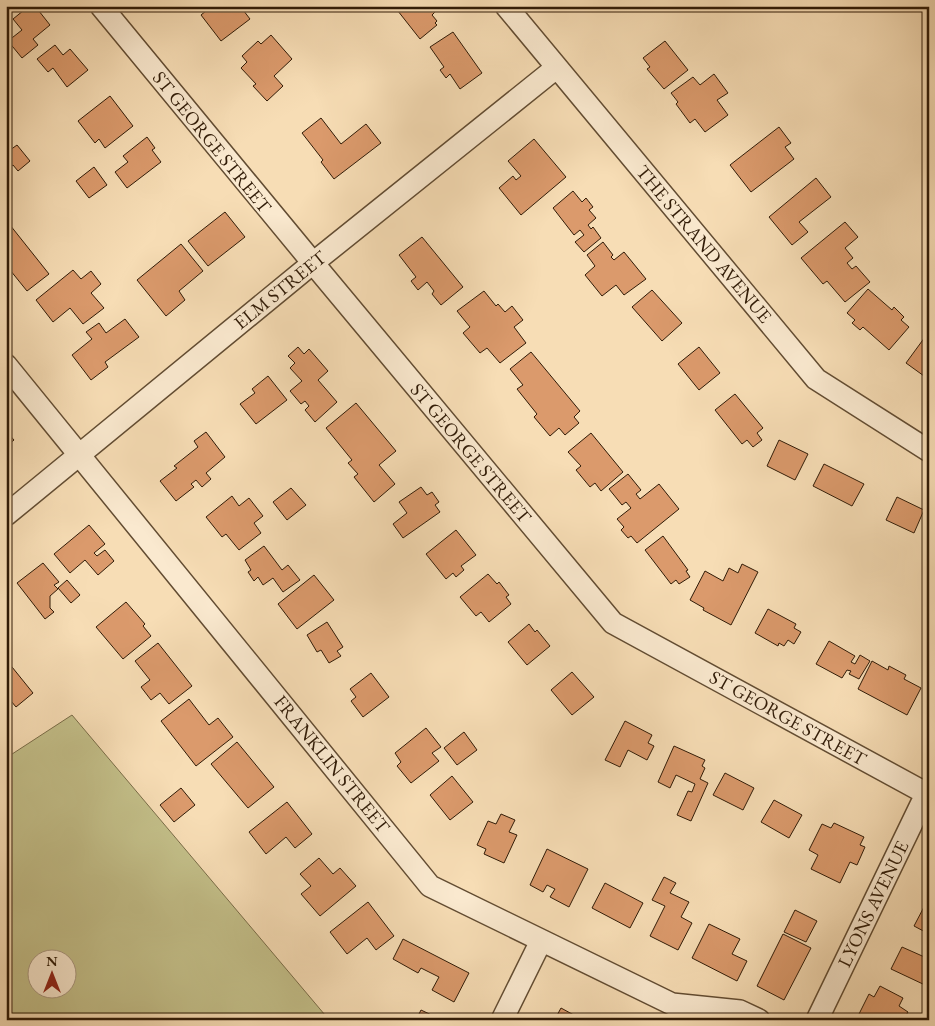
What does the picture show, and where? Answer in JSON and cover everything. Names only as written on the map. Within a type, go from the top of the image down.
[{"type":"street","name":"ST GEORGE STREET","points":[[101,6],[312,263],[613,623],[928,792]]},
{"type":"street","name":"THE STRAND AVENUE","points":[[506,6],[816,378],[929,451]]},
{"type":"street","name":"ELM STREET","points":[[6,515],[312,263],[556,68]]},
{"type":"street","name":"FRANKLIN STREET","points":[[6,365],[430,886],[672,1004],[740,1010],[759,1020]]},
{"type":"street","name":"LYONS AVENUE","points":[[817,1020],[928,792]]},
{"type":"street","points":[[502,1020],[541,941]]},
{"type":"shaded area","points":[[72,715],[325,1015],[334,1020],[6,1020],[6,758]]},
{"type":"building","points":[[29,6],[35,6],[50,25],[33,39],[38,45],[22,58],[8,41],[22,30],[13,19]]},
{"type":"building","points":[[212,6],[223,6],[224,8],[227,6],[240,6],[250,19],[221,41],[201,15]]},
{"type":"building","points":[[394,6],[431,6],[435,12],[432,15],[437,21],[435,23],[437,25],[420,39]]},
{"type":"building","points":[[453,32],[482,73],[460,89],[450,74],[446,78],[440,70],[444,67],[430,47]]},
{"type":"building","points":[[271,35],[292,59],[274,76],[283,86],[267,101],[253,86],[256,84],[241,68],[247,62],[242,56],[258,41],[261,44]]},
{"type":"building","points":[[665,41],[688,70],[664,89],[647,69],[650,67],[643,58]]},
{"type":"building","points":[[55,45],[63,55],[70,49],[88,70],[67,87],[53,68],[48,72],[37,59]]},
{"type":"building","points":[[714,74],[728,93],[717,100],[728,115],[705,132],[695,119],[690,123],[676,104],[678,102],[671,93],[693,77],[700,85]]},
{"type":"building","points":[[110,96],[133,126],[105,148],[99,139],[95,143],[78,121]]},
{"type":"building","points":[[321,118],[341,144],[366,124],[381,143],[334,179],[321,162],[323,160],[302,133]]},
{"type":"building","points":[[779,127],[791,143],[785,147],[794,159],[751,192],[730,165]]},
{"type":"building","points":[[147,137],[155,148],[152,150],[161,162],[127,188],[115,172],[128,162],[123,156]]},
{"type":"building","points":[[534,139],[566,177],[521,215],[499,188],[513,176],[516,180],[521,176],[508,161]]},
{"type":"building","points":[[17,145],[30,161],[18,171],[13,165],[6,170],[6,153]]},
{"type":"building","points":[[94,167],[107,185],[89,198],[76,181]]},
{"type":"building","points":[[816,178],[831,197],[799,222],[808,232],[792,245],[769,217]]},
{"type":"building","points":[[573,191],[582,202],[586,198],[593,207],[589,210],[596,218],[588,225],[591,229],[593,227],[601,238],[584,252],[575,242],[584,235],[580,230],[574,235],[553,208]]},
{"type":"building","points":[[225,212],[245,237],[208,266],[188,241]]},
{"type":"building","points":[[845,222],[858,237],[845,248],[853,258],[847,263],[852,269],[856,266],[870,282],[845,302],[827,281],[823,284],[801,258]]},
{"type":"building","points":[[10,225],[49,274],[27,291],[6,265],[6,228]]},
{"type":"building","points":[[422,237],[463,287],[441,305],[432,294],[434,291],[427,282],[418,290],[411,281],[416,277],[399,255]]},
{"type":"building","points":[[603,242],[613,255],[611,257],[614,260],[624,252],[646,279],[624,295],[616,285],[602,296],[585,275],[595,266],[587,255]]},
{"type":"building","points":[[181,244],[203,271],[179,291],[185,300],[166,316],[137,280]]},
{"type":"building","points":[[73,270],[81,279],[91,271],[101,284],[91,293],[104,308],[83,324],[70,308],[53,322],[36,300]]},
{"type":"building","points":[[868,289],[892,310],[894,307],[904,317],[901,320],[909,327],[889,350],[863,327],[860,330],[852,323],[855,320],[847,313]]},
{"type":"building","points":[[652,290],[682,323],[662,341],[632,307]]},
{"type":"building","points":[[484,291],[496,306],[498,304],[505,312],[512,306],[523,320],[514,327],[526,343],[500,363],[487,348],[480,353],[463,333],[470,327],[457,311]]},
{"type":"building","points":[[125,319],[139,337],[105,362],[108,367],[91,380],[72,355],[92,339],[86,332],[99,323],[106,333]]},
{"type":"building","points":[[925,337],[929,340],[929,375],[926,373],[924,376],[906,363]]},
{"type":"building","points":[[298,347],[304,354],[309,349],[328,371],[318,380],[337,402],[315,422],[305,410],[309,406],[305,401],[301,404],[290,391],[302,381],[290,368],[295,363],[288,356]]},
{"type":"building","points":[[699,347],[720,373],[699,390],[678,364]]},
{"type":"building","points":[[531,352],[580,411],[574,417],[579,423],[565,435],[559,428],[550,436],[534,417],[537,414],[517,389],[523,385],[510,369]]},
{"type":"building","points":[[268,376],[287,400],[256,424],[240,404],[255,393],[252,389]]},
{"type":"building","points":[[735,394],[763,428],[757,433],[762,440],[753,447],[747,440],[742,444],[715,410]]},
{"type":"building","points":[[356,403],[396,451],[379,465],[395,484],[374,502],[354,477],[358,474],[348,463],[352,460],[326,428]]},
{"type":"building","points":[[6,431],[14,440],[6,447]]},
{"type":"building","points":[[206,432],[225,457],[206,473],[211,479],[202,487],[196,480],[191,484],[194,487],[176,501],[160,481],[177,468],[174,466],[198,447],[194,441]]},
{"type":"building","points":[[591,433],[623,472],[601,491],[595,483],[590,487],[576,470],[581,466],[568,452]]},
{"type":"building","points":[[779,440],[808,454],[795,480],[767,466]]},
{"type":"building","points":[[824,464],[864,484],[852,506],[813,486]]},
{"type":"building","points":[[628,474],[641,490],[636,494],[640,499],[659,484],[679,509],[637,543],[631,536],[628,538],[621,530],[624,527],[617,519],[631,508],[626,502],[622,505],[609,489]]},
{"type":"building","points":[[421,487],[427,495],[432,492],[439,502],[435,505],[440,512],[403,538],[393,524],[407,513],[399,502]]},
{"type":"building","points":[[291,488],[306,505],[287,520],[273,502]]},
{"type":"building","points":[[232,496],[239,506],[249,498],[263,516],[254,523],[261,533],[239,550],[226,534],[222,537],[206,517]]},
{"type":"building","points":[[897,497],[924,510],[914,533],[886,520]]},
{"type":"building","points":[[89,525],[105,544],[94,553],[97,556],[105,550],[114,561],[98,575],[85,560],[70,573],[54,554]]},
{"type":"building","points":[[456,530],[476,555],[461,566],[464,570],[456,577],[453,573],[446,579],[426,554]]},
{"type":"building","points":[[663,536],[688,570],[686,571],[690,577],[679,584],[676,580],[671,584],[645,550]]},
{"type":"building","points":[[264,546],[282,570],[288,565],[300,580],[283,592],[273,578],[263,585],[258,577],[254,581],[248,572],[251,570],[245,560]]},
{"type":"building","points":[[43,563],[59,582],[54,585],[58,589],[50,596],[50,608],[54,612],[45,619],[17,583]]},
{"type":"building","points":[[742,564],[758,572],[731,625],[703,610],[704,608],[690,600],[705,571],[723,581],[729,568],[738,573]]},
{"type":"building","points":[[488,574],[497,584],[499,582],[509,595],[506,597],[511,604],[489,622],[481,612],[476,616],[460,597]]},
{"type":"building","points":[[314,575],[334,600],[297,629],[278,604]]},
{"type":"building","points":[[67,580],[80,595],[71,603],[58,588]]},
{"type":"building","points":[[126,602],[145,624],[143,626],[151,636],[123,659],[96,627]]},
{"type":"building","points":[[768,609],[796,624],[794,628],[801,632],[794,644],[788,640],[784,646],[779,643],[778,646],[755,633]]},
{"type":"building","points":[[327,622],[343,647],[337,651],[341,656],[329,663],[321,650],[317,652],[307,635]]},
{"type":"building","points":[[529,624],[535,632],[537,630],[550,646],[527,665],[508,642]]},
{"type":"building","points":[[829,641],[855,656],[851,662],[855,664],[860,655],[870,661],[859,679],[849,674],[851,671],[847,670],[842,678],[816,664]]},
{"type":"building","points":[[158,643],[192,686],[169,704],[160,693],[151,700],[141,687],[150,680],[135,661]]},
{"type":"building","points":[[872,661],[888,670],[889,666],[906,675],[904,679],[921,688],[907,715],[858,689]]},
{"type":"building","points":[[8,662],[33,693],[16,707],[6,695],[6,664]]},
{"type":"building","points":[[572,672],[594,697],[572,715],[551,690]]},
{"type":"building","points":[[371,673],[389,697],[363,717],[351,701],[356,697],[350,689]]},
{"type":"building","points":[[189,699],[209,725],[218,718],[233,737],[196,766],[161,721]]},
{"type":"building","points":[[625,721],[652,735],[648,743],[654,746],[647,760],[628,750],[620,767],[605,760]]},
{"type":"building","points":[[426,728],[441,747],[432,753],[439,761],[411,783],[397,766],[401,762],[395,753]]},
{"type":"building","points":[[464,732],[477,750],[457,765],[444,748]]},
{"type":"building","points":[[237,742],[274,787],[248,808],[211,764]]},
{"type":"building","points":[[674,746],[705,760],[702,766],[705,768],[700,779],[708,783],[691,821],[677,815],[688,791],[692,792],[695,784],[676,775],[670,788],[658,782]]},
{"type":"building","points":[[725,773],[754,788],[743,810],[713,795]]},
{"type":"building","points":[[452,776],[473,802],[450,820],[430,795]]},
{"type":"building","points":[[181,788],[195,805],[174,822],[160,805]]},
{"type":"building","points":[[774,800],[802,815],[789,838],[761,822]]},
{"type":"building","points":[[287,802],[312,834],[295,848],[286,837],[266,854],[249,832]]},
{"type":"building","points":[[501,814],[515,820],[509,832],[517,835],[504,863],[484,854],[486,849],[477,845],[488,821],[496,824]]},
{"type":"building","points":[[834,823],[864,837],[860,845],[865,847],[857,865],[850,862],[840,883],[811,869],[818,855],[809,850],[822,824],[831,828]]},
{"type":"building","points":[[547,849],[588,869],[569,907],[550,897],[555,889],[547,885],[543,892],[530,885]]},
{"type":"building","points":[[319,858],[333,874],[340,868],[356,886],[320,916],[301,894],[311,886],[300,874]]},
{"type":"building","points":[[664,877],[676,883],[670,893],[689,902],[681,917],[692,923],[678,950],[650,936],[665,906],[652,900]]},
{"type":"building","points":[[605,883],[643,903],[630,928],[592,908]]},
{"type":"building","points":[[368,902],[394,936],[376,950],[367,938],[347,954],[330,932]]},
{"type":"building","points":[[925,905],[929,907],[929,934],[914,926]]},
{"type":"building","points":[[795,910],[817,921],[806,942],[784,932]]},
{"type":"building","points":[[709,924],[740,939],[732,954],[747,961],[737,981],[692,958]]},
{"type":"building","points":[[783,934],[811,948],[784,1000],[757,986]]},
{"type":"building","points":[[403,939],[469,973],[454,1002],[432,990],[439,977],[421,968],[418,973],[393,959]]},
{"type":"building","points":[[902,947],[929,959],[929,976],[925,985],[891,969]]},
{"type":"building","points":[[880,986],[903,998],[899,1006],[908,1012],[905,1017],[910,1020],[865,1020],[858,1016],[869,994],[874,997]]},
{"type":"building","points":[[561,1008],[583,1020],[552,1020],[553,1018],[555,1019]]},
{"type":"building","points":[[421,1010],[442,1020],[416,1020]]}]
